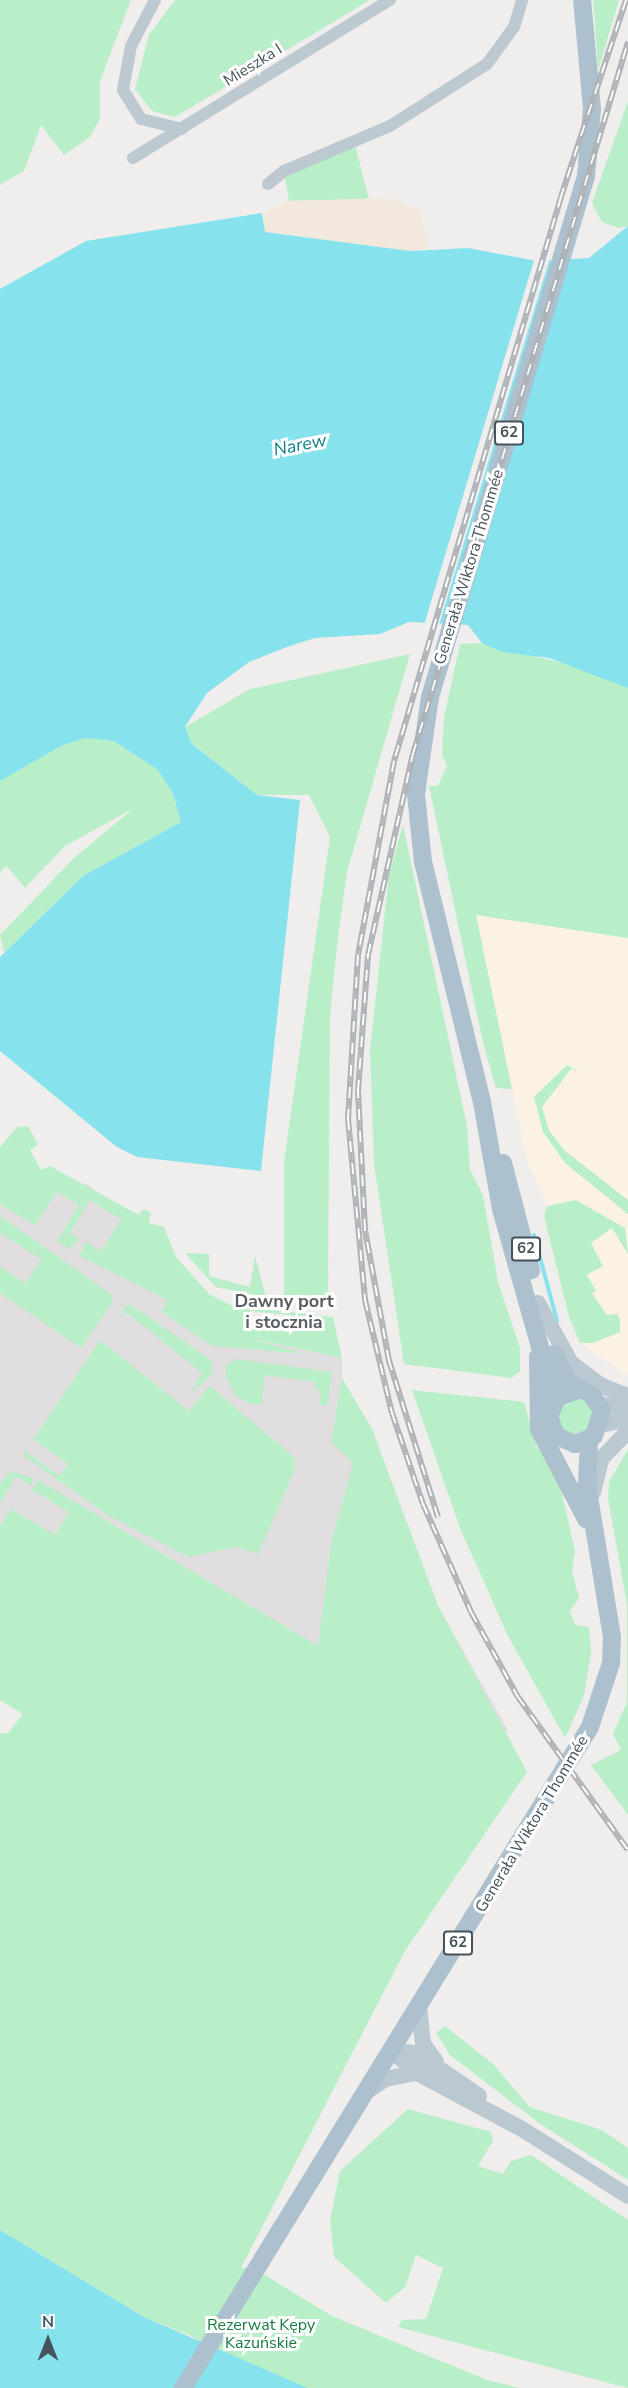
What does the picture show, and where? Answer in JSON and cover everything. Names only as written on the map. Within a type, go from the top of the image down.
[{"type":"main road","name":"Generała Wiktora Thommée","points":[[555,1400],[501,1209],[482,1102],[423,862],[416,794],[430,697],[584,186],[591,138],[582,0]]},
{"type":"main road","name":"Generała Wiktora Thommée","points":[[482,1102],[499,1146],[538,1303],[560,1368],[578,1390]]},
{"type":"main road","points":[[538,1303],[572,1363],[602,1386],[628,1396]]},
{"type":"main road","name":"62","points":[[536,1332],[539,1429],[590,1521]]},
{"type":"main road","points":[[555,1400],[578,1390]]},
{"type":"main road","name":"62","points":[[578,1390],[600,1405]]},
{"type":"main road","name":"62","points":[[555,1400],[550,1423],[568,1443]]},
{"type":"main road","points":[[602,1425],[600,1405],[628,1407]]},
{"type":"main road","points":[[568,1443],[589,1440],[602,1425],[628,1419]]},
{"type":"main road","points":[[590,1521],[601,1460],[628,1431]]},
{"type":"main road","name":"Generała Wiktora Thommée","points":[[589,1440],[590,1521]]},
{"type":"main road","name":"Generała Wiktora Thommée","points":[[183,2388],[575,1755],[595,1717],[610,1663],[608,1592],[568,1443]]},
{"type":"main road","points":[[419,2006],[423,2044],[441,2066]]},
{"type":"main road","points":[[392,2050],[418,2054],[441,2066],[522,2129]]},
{"type":"main road","points":[[392,2050],[417,2073],[522,2129],[628,2196]]},
{"type":"main road","points":[[366,2092],[385,2079],[417,2073]]},
{"type":"street","points":[[155,0],[123,73],[129,105],[141,119],[182,129]]},
{"type":"street","name":"Mieszka I","points":[[133,158],[390,0]]},
{"type":"street","points":[[268,184],[284,171],[390,126],[487,64],[514,27],[522,0]]},
{"type":"shaded area","points":[[476,915],[628,938],[628,1376],[586,1348],[575,1331],[544,1216],[547,1206],[526,1158]]},
{"type":"shaded area","points":[[0,1147],[77,1196],[87,1183],[229,1333],[342,1358],[342,1378],[372,1429],[438,1606],[509,1732],[0,1556]]},
{"type":"green space","points":[[0,0],[131,0],[100,81],[100,119],[90,137],[64,155],[41,125],[24,171],[0,185]]},
{"type":"green space","points":[[175,0],[370,0],[175,117],[152,111],[135,89],[149,35]]},
{"type":"green space","points":[[593,0],[619,0],[598,71],[594,9]]},
{"type":"green space","points":[[628,101],[628,226],[619,228],[602,222],[592,203]]},
{"type":"green space","points":[[354,141],[369,199],[289,201],[284,171]]},
{"type":"green space","points":[[482,643],[598,672],[628,688],[628,938],[476,915],[512,1089],[496,1088],[483,1043],[429,786],[438,786],[447,766],[442,755],[444,717],[460,644]]},
{"type":"green space","points":[[410,654],[347,872],[337,945],[330,1017],[328,1295],[284,1295],[284,1162],[330,837],[309,795],[257,795],[192,744],[185,727],[250,689]]},
{"type":"green space","points":[[86,738],[114,741],[158,770],[173,794],[181,822],[83,876],[4,953],[0,935],[74,858],[134,808],[65,846],[25,888],[7,866],[0,872],[0,781],[63,745]]},
{"type":"green space","points":[[403,825],[467,1126],[470,1170],[483,1195],[498,1282],[520,1348],[520,1371],[512,1378],[404,1364],[374,1164],[370,1050],[389,874]]},
{"type":"green space","points":[[567,1065],[581,1073],[571,1069],[542,1107],[549,1130],[564,1150],[628,1200],[628,1214],[565,1163],[543,1132],[534,1097]]},
{"type":"green space","points":[[28,1126],[38,1145],[30,1150],[41,1170],[50,1166],[139,1215],[143,1209],[151,1212],[149,1223],[164,1227],[176,1257],[209,1294],[233,1306],[333,1317],[342,1358],[249,1338],[305,1354],[212,1346],[162,1312],[167,1300],[79,1256],[86,1242],[102,1251],[121,1219],[90,1200],[70,1233],[79,1239],[69,1249],[57,1241],[79,1205],[57,1192],[35,1225],[0,1204],[0,1147],[17,1127]],"holes":[[[250,1311],[291,1315],[290,1332],[248,1328]]]},
{"type":"green space","points":[[576,1200],[625,1228],[628,1254],[612,1228],[591,1243],[603,1266],[587,1275],[596,1291],[592,1293],[607,1315],[617,1314],[620,1320],[620,1332],[593,1343],[580,1343],[569,1317],[544,1216],[547,1206]]},
{"type":"green space","points":[[0,1216],[111,1294],[112,1303],[81,1348],[0,1293],[0,1267],[26,1283],[41,1259],[0,1233]]},
{"type":"green space","points":[[185,1253],[209,1254],[209,1276],[250,1287],[255,1256],[266,1297],[216,1287]]},
{"type":"green space","points":[[132,1305],[212,1361],[211,1375],[190,1394],[202,1373],[126,1312],[120,1319],[125,1306]]},
{"type":"green space","points":[[100,1340],[189,1411],[210,1386],[294,1457],[296,1467],[258,1554],[236,1547],[189,1557],[109,1516],[23,1455],[25,1451],[59,1476],[68,1464],[33,1439]]},
{"type":"green space","points":[[235,1359],[332,1372],[327,1406],[319,1405],[321,1390],[315,1389],[315,1382],[265,1375],[261,1405],[248,1403],[234,1394],[226,1376],[226,1366]]},
{"type":"green space","name":"Rezerwat Kępy Kazuńskie","points":[[342,1378],[372,1429],[438,1606],[527,1772],[405,1951],[241,2268],[253,2268],[332,2316],[487,2380],[520,2388],[164,2388],[196,2338],[144,2317],[0,2230],[0,1733],[8,1733],[23,1714],[0,1700],[0,1526],[11,1509],[55,1535],[69,1512],[32,1490],[38,1480],[318,1646],[331,1544],[353,1463],[331,1442]]},
{"type":"green space","points":[[412,1390],[524,1402],[537,1447],[558,1476],[575,1551],[572,1571],[579,1598],[570,1611],[575,1625],[589,1627],[591,1653],[584,1696],[565,1738],[508,1636],[460,1528]]},
{"type":"green space","points":[[576,1399],[589,1404],[594,1417],[589,1430],[576,1435],[563,1430],[558,1417],[563,1404]]},
{"type":"green space","points":[[628,1449],[628,1815],[591,1765],[621,1750],[613,1734],[627,1702],[627,1605],[608,1498],[609,1482]]},
{"type":"green space","points":[[11,1471],[34,1479],[31,1485],[16,1476],[0,1503],[0,1483]]},
{"type":"green space","points":[[445,2026],[493,2064],[530,2107],[602,2130],[628,2148],[628,2180],[539,2123],[450,2055],[436,2033]]},
{"type":"green space","points":[[408,2109],[491,2132],[493,2141],[478,2166],[503,2174],[511,2161],[531,2155],[628,2220],[628,2388],[398,2327],[402,2320],[426,2319],[443,2268],[416,2255],[405,2287],[386,2303],[334,2257],[330,2220],[340,2171]]},
{"type":"sand","points":[[388,198],[421,210],[428,248],[410,251],[265,232],[262,213],[289,201]]},
{"type":"water","name":"Narew","points":[[262,213],[265,232],[410,251],[468,248],[537,261],[589,258],[628,226],[628,688],[549,658],[502,652],[482,643],[468,625],[409,622],[380,634],[315,638],[287,647],[249,662],[207,693],[185,727],[192,744],[257,795],[300,800],[261,1171],[137,1157],[117,1147],[0,1051],[0,957],[83,876],[181,822],[173,794],[158,770],[114,741],[86,738],[63,745],[0,781],[0,289],[86,241]]},
{"type":"water","points":[[0,2230],[144,2317],[308,2388],[0,2388]]},
{"type":"pier","points":[[535,257],[550,258],[439,625],[424,625]]},
{"type":"waterway","points":[[534,1235],[557,1321]]},
{"type":"railway","points":[[626,0],[561,197],[394,761],[358,955],[348,1119],[365,1300],[392,1413],[423,1504],[471,1612],[518,1697],[628,1850]]},
{"type":"railway","points":[[438,1517],[389,1361],[365,1230],[358,1091],[368,955],[413,754],[628,42]]},
{"type":"district","name":"Dawny port i stocznia","points":[[284,1312]]}]
